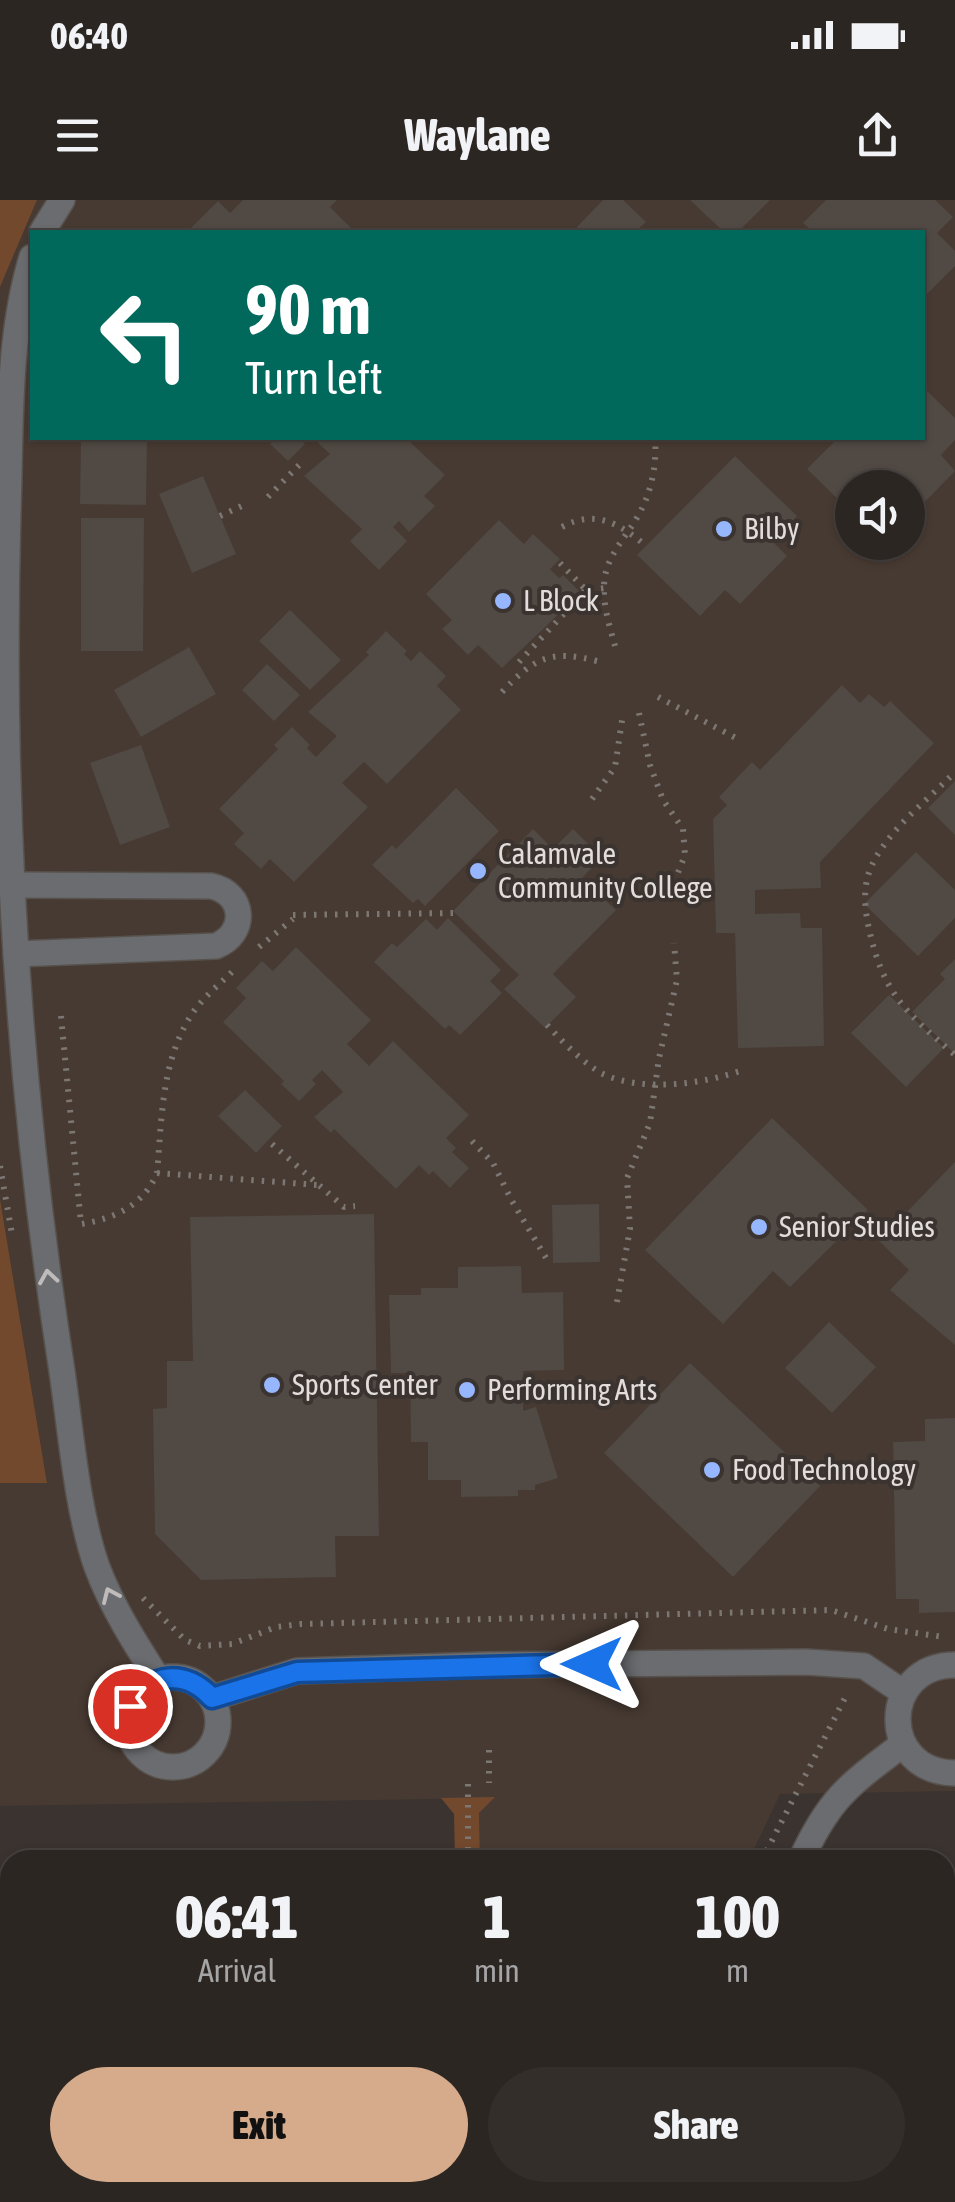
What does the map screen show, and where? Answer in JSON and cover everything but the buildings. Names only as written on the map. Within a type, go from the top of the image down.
[{"type":"street","points":[[43,230],[62,200]]},
{"type":"street","points":[[30,264],[21,294],[14,362],[4,706],[23,1070],[40,1226],[83,1504],[97,1567],[124,1626],[158,1680]]},
{"type":"street","points":[[12,886],[211,886],[229,892],[240,917],[233,934],[216,946],[16,954]]},
{"type":"street","points":[[212,1698],[297,1672],[484,1665],[806,1662],[864,1666],[904,1693]]},
{"type":"street","points":[[955,1666],[928,1670],[914,1680],[898,1709],[903,1744],[926,1768],[955,1773]]},
{"type":"street","points":[[158,1680],[190,1680],[212,1698],[220,1727],[206,1754],[194,1764],[162,1767],[137,1750],[127,1722],[138,1694],[158,1680]]},
{"type":"street","points":[[805,1850],[819,1819],[846,1787],[903,1744]]},
{"type":"path","points":[[615,646],[605,606],[605,588],[611,558],[646,499],[655,463],[655,440]]},
{"type":"path","points":[[268,498],[301,462]]},
{"type":"path","points":[[220,516],[246,504]]},
{"type":"path","points":[[562,527],[582,518],[599,517],[646,546]]},
{"type":"path","points":[[560,563],[586,590]]},
{"type":"path","points":[[520,662],[586,590],[605,588]]},
{"type":"path","points":[[502,692],[533,662],[550,656],[566,655],[597,662]]},
{"type":"path","points":[[658,697],[736,738]]},
{"type":"path","points":[[639,712],[650,765],[663,800],[683,829],[684,855],[677,875]]},
{"type":"path","points":[[592,799],[615,767],[623,714]]},
{"type":"path","points":[[950,777],[884,846],[872,864],[864,905],[872,945],[888,989],[955,1056]]},
{"type":"path","points":[[256,950],[293,917],[454,912]]},
{"type":"path","points":[[617,1302],[630,1229],[627,1178],[650,1123],[677,980],[674,943]]},
{"type":"path","points":[[61,1016],[81,1224],[106,1220],[144,1196],[158,1173],[164,1089],[178,1041],[194,1010],[244,960]]},
{"type":"path","points":[[547,1025],[581,1058],[602,1073],[622,1080],[655,1084],[694,1081],[743,1070]]},
{"type":"path","points":[[472,1141],[493,1162],[549,1264]]},
{"type":"path","points":[[272,1144],[344,1207],[355,1206]]},
{"type":"path","points":[[158,1173],[318,1185]]},
{"type":"path","points":[[137,1592],[185,1640],[200,1646],[232,1644],[276,1627],[301,1624],[831,1610],[888,1630],[955,1638]]},
{"type":"path","points":[[882,1638],[888,1630]]},
{"type":"path","points":[[767,1850],[849,1690]]},
{"type":"path","points":[[488,1750],[489,1783]]},
{"type":"path","points":[[468,1784],[468,1850]]},
{"type":"shaded area","points":[[0,200],[37,200],[0,287]]},
{"type":"shaded area","name":"Calamvale Community College","points":[[37,200],[955,200],[955,1791],[780,1794],[754,1850],[480,1850],[479,1813],[493,1798],[0,1806],[0,1483],[47,1482],[0,1199],[0,287]]},
{"type":"shaded area","points":[[0,1199],[47,1483],[0,1483]]},
{"type":"shaded area","points":[[495,1797],[479,1813],[480,1850],[455,1850],[454,1814],[441,1798]]},
{"type":"place","name":"Bilby","points":[[724,529]]},
{"type":"place","name":"L Block","points":[[503,601]]},
{"type":"place","name":"Calamvale Community College","points":[[478,871]]},
{"type":"place","name":"Senior Studies","points":[[759,1227]]},
{"type":"place","name":"Sports Center","points":[[272,1385]]},
{"type":"place","name":"Performing Arts","points":[[467,1390]]},
{"type":"place","name":"Food Technology","points":[[712,1470]]},
{"type":"route","points":[[130,1706],[149,1684],[162,1678],[190,1680],[212,1698],[297,1672],[592,1664]]}]
